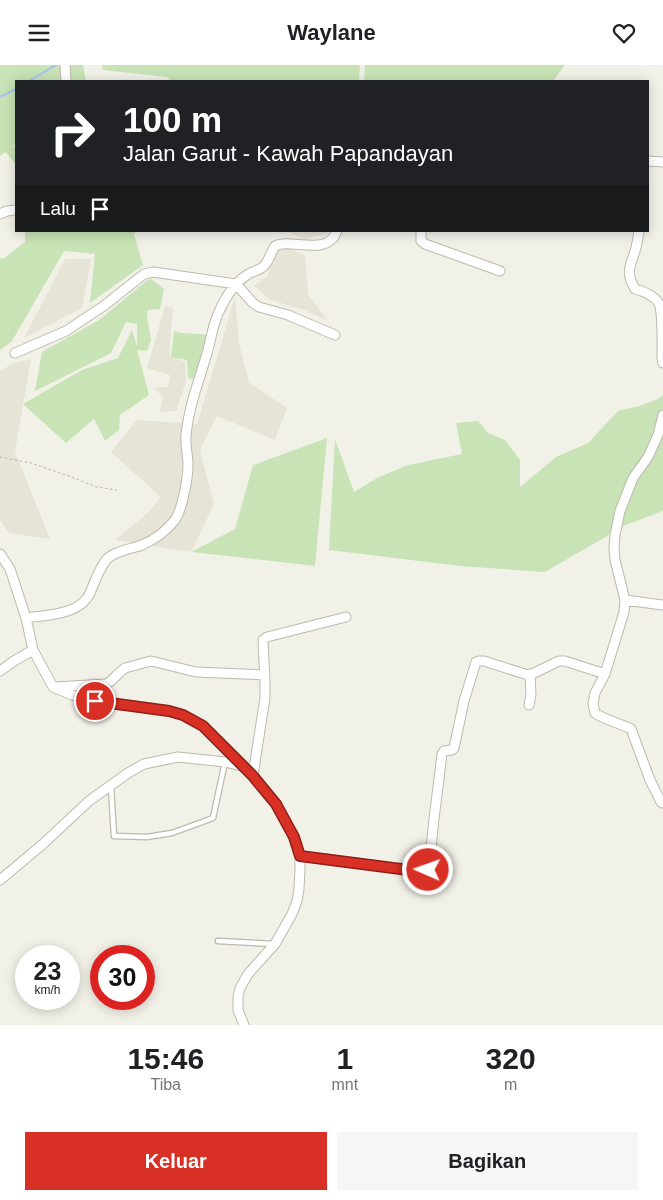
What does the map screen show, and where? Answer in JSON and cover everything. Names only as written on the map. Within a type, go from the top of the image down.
[{"type":"street","points":[[65,65],[66,80]]},
{"type":"street","points":[[649,161],[663,162]]},
{"type":"street","points":[[0,214],[15,210]]},
{"type":"street","points":[[26,619],[68,611],[83,604],[88,598],[98,573],[113,554],[153,539],[176,519],[179,513],[188,467],[186,437],[195,391],[218,315],[230,290],[241,279],[265,265],[275,246],[282,244],[312,246],[326,243],[335,236],[337,232]]},
{"type":"street","points":[[421,232],[421,241],[425,244],[500,271]]},
{"type":"street","points":[[639,232],[629,268],[632,284],[635,289],[641,290],[653,297],[660,305],[663,323],[663,363]]},
{"type":"street","points":[[15,353],[66,331],[149,272],[236,284],[252,303],[259,307],[288,315],[335,335]]},
{"type":"street","points":[[663,415],[658,435],[648,457],[633,478],[620,511],[615,535],[615,560],[625,600],[624,612],[605,674],[595,693],[593,704],[595,713],[601,717],[631,729],[650,780],[663,803]]},
{"type":"street","points":[[0,554],[10,569],[26,619],[33,650],[53,687],[72,695],[95,701],[169,711],[183,715],[203,726],[245,767],[276,804],[294,837],[300,856],[297,901],[275,944],[248,974],[240,988],[238,1010],[244,1025]]},
{"type":"street","points":[[625,600],[663,605]]},
{"type":"street","points":[[252,775],[264,698],[265,638],[346,617]]},
{"type":"street","points":[[0,671],[33,650]]},
{"type":"street","points":[[53,687],[106,684],[125,669],[151,661],[196,672],[265,675]]},
{"type":"street","points":[[300,856],[427,871],[429,868],[442,754],[444,751],[453,750],[454,748],[464,701],[475,664],[479,661],[484,661],[530,675],[562,661],[605,674]]},
{"type":"street","points":[[528,705],[531,695],[530,675]]},
{"type":"street","points":[[0,880],[44,844],[90,801],[110,785],[144,764],[178,757],[225,762],[245,767]]},
{"type":"lane","points":[[110,785],[114,836],[147,837],[172,833],[213,818],[225,762]]},
{"type":"lane","points":[[218,941],[275,944]]},
{"type":"path","points":[[0,457],[31,463],[97,487],[117,490]]},
{"type":"shaded area","points":[[288,232],[329,232],[329,233],[305,239]]},
{"type":"shaded area","points":[[282,244],[305,256],[308,294],[328,321],[302,309],[270,300],[254,286],[267,276]]},
{"type":"shaded area","points":[[65,259],[91,259],[82,308],[24,338]]},
{"type":"shaded area","points":[[235,297],[239,343],[249,383],[287,408],[275,440],[217,416],[200,450],[214,504],[191,552],[115,540],[149,512],[161,497],[111,452],[137,420],[197,424]]},
{"type":"shaded area","points":[[165,306],[173,308],[169,355],[185,362],[186,382],[176,411],[160,412],[163,397],[154,388],[168,387],[170,375],[147,368]]},
{"type":"shaded area","points":[[31,359],[15,452],[50,539],[9,533],[0,520],[0,371],[12,364]]},
{"type":"green space","points":[[0,65],[83,65],[86,80],[15,80],[15,145],[11,148],[15,146],[15,164],[6,152],[0,156]]},
{"type":"green space","points":[[102,65],[360,65],[359,80],[170,80],[167,77],[103,70]]},
{"type":"green space","points":[[365,65],[565,65],[554,80],[364,80]]},
{"type":"green space","points":[[25,232],[136,232],[134,234],[143,265],[90,303],[95,254],[64,251],[12,341],[0,350],[0,258],[3,259],[25,242]]},
{"type":"green space","points":[[150,278],[164,289],[160,309],[148,310],[147,316],[151,340],[147,351],[137,350],[149,395],[120,415],[119,430],[105,441],[94,419],[66,443],[23,404],[82,370],[118,358],[132,330],[137,346],[137,324],[126,322],[111,353],[35,391],[42,352],[99,320]]},
{"type":"green space","points":[[174,331],[209,335],[193,379],[188,378],[187,360],[171,357]]},
{"type":"green space","points":[[663,395],[663,511],[626,525],[545,572],[460,566],[329,550],[335,439],[354,492],[377,478],[408,465],[462,454],[456,423],[478,421],[488,433],[505,440],[520,460],[520,487],[556,457],[588,443],[618,411],[656,400]]},
{"type":"green space","points":[[327,438],[315,566],[191,552],[235,529],[253,465]]},
{"type":"waterway","points":[[31,80],[56,65]]},
{"type":"waterway","points":[[0,97],[15,90]]},
{"type":"route","points":[[95,701],[169,711],[183,715],[203,726],[252,775],[276,804],[294,837],[300,856],[424,872],[428,870]]}]
